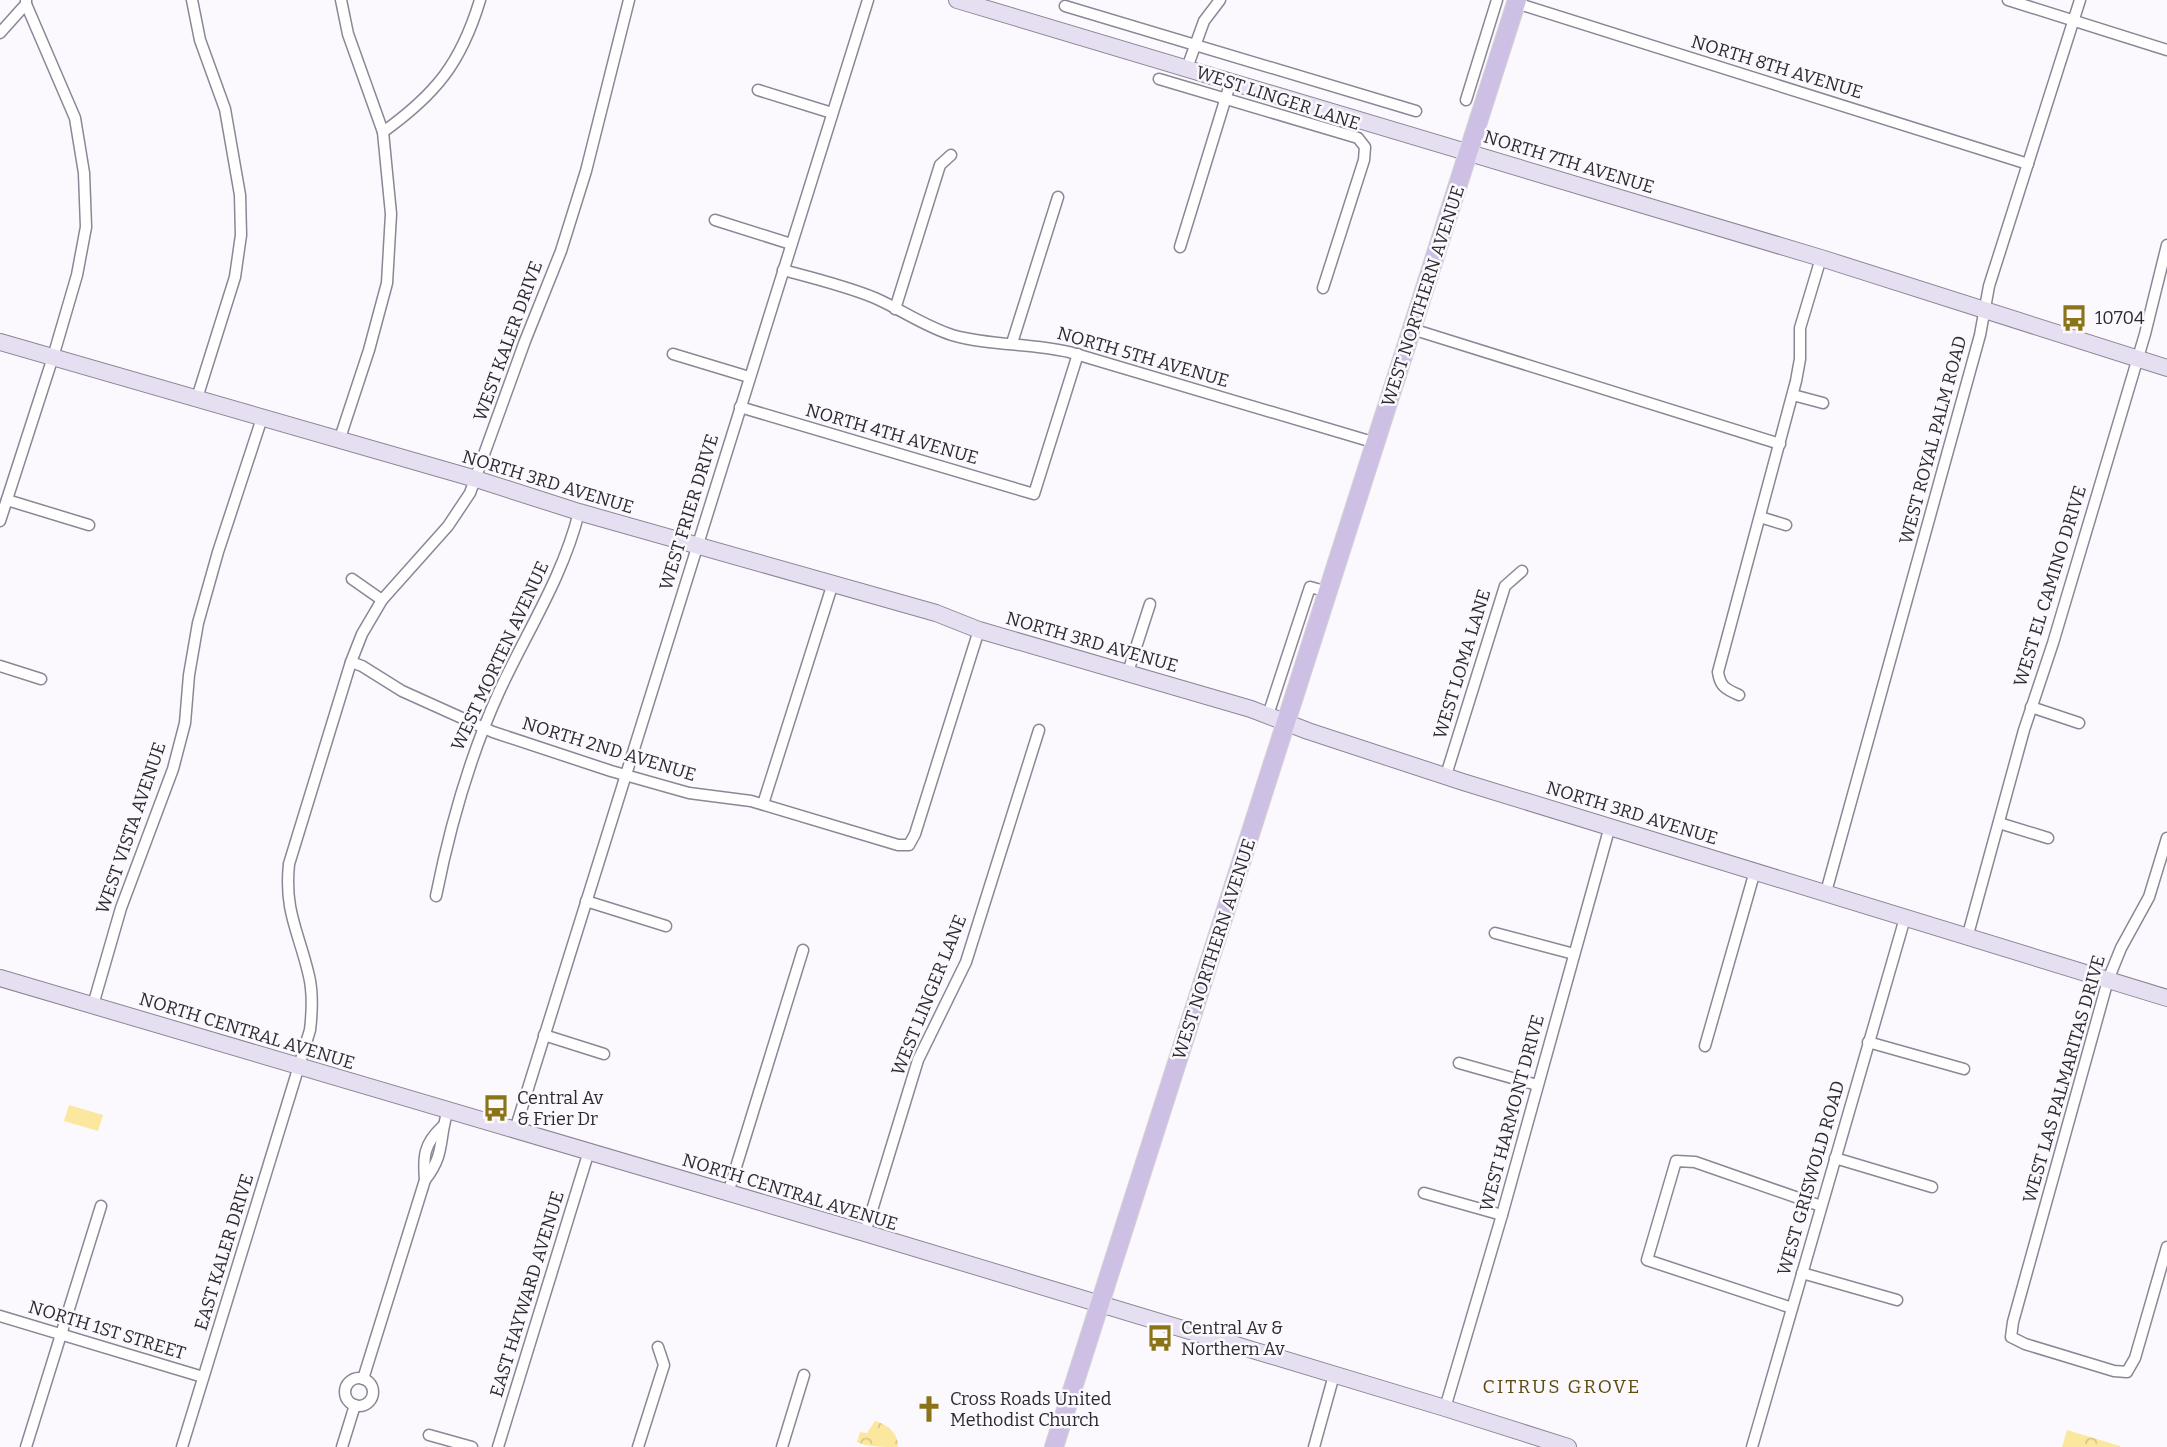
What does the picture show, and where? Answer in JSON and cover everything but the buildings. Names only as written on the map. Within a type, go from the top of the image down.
[{"type":"main road","name":"NORTH 7TH AVENUE","points":[[957,0],[1821,258],[2167,368]]},
{"type":"main road","name":"WEST NORTHERN AVENUE","points":[[1054,1447],[1517,2]]},
{"type":"main road","name":"NORTH 3RD AVENUE","points":[[0,342],[1128,671],[1446,775],[2167,998]]},
{"type":"main road","name":"NORTH CENTRAL AVENUE","points":[[0,978],[865,1233],[1563,1446]]},
{"type":"street","points":[[192,0],[200,40],[225,109],[240,195],[241,235],[235,277],[197,398]]},
{"type":"street","points":[[339,441],[369,350],[387,283],[391,214],[383,132],[348,34],[341,0]]},
{"type":"street","points":[[383,132],[424,100],[443,80],[463,49],[480,0]]},
{"type":"street","name":"WEST KALER DRIVE","points":[[300,1067],[312,1013],[309,978],[287,898],[289,864],[351,662],[362,634],[382,600],[448,526],[470,494],[525,341],[561,251],[586,171],[628,0]]},
{"type":"street","name":"WEST FRIER DRIVE","points":[[515,1130],[868,0]]},
{"type":"street","points":[[1186,68],[1204,21],[1220,0]]},
{"type":"street","points":[[1466,100],[1497,0]]},
{"type":"street","points":[[2008,0],[2167,50]]},
{"type":"street","name":"WEST ROYAL PALM ROAD","points":[[1826,892],[1980,335],[1989,286],[2080,0]]},
{"type":"street","points":[[0,33],[26,2],[75,118],[84,173],[86,228],[77,275],[53,357],[0,521]]},
{"type":"street","name":"NORTH 8TH AVENUE","points":[[1517,2],[2028,164]]},
{"type":"street","points":[[1065,6],[1416,111]]},
{"type":"street","name":"WEST LINGER LANE","points":[[1159,79],[1358,138],[1365,147],[1364,160],[1323,288]]},
{"type":"street","points":[[1180,247],[1231,81]]},
{"type":"street","points":[[758,90],[832,113]]},
{"type":"street","points":[[895,309],[940,165],[951,155]]},
{"type":"street","points":[[1012,343],[1058,197]]},
{"type":"street","points":[[715,220],[791,244]]},
{"type":"street","name":"WEST EL CAMINO DRIVE","points":[[1967,938],[2031,707],[2137,358],[2167,245]]},
{"type":"street","points":[[1738,695],[1724,689],[1719,681],[1718,671],[1793,395],[1800,359],[1800,328],[1821,258]]},
{"type":"street","name":"NORTH 5TH AVENUE","points":[[783,270],[868,296],[916,321],[954,335],[974,340],[1053,348],[1078,354],[1376,443]]},
{"type":"street","points":[[1412,329],[1780,444]]},
{"type":"street","points":[[673,354],[749,377]]},
{"type":"street","name":"NORTH 4TH AVENUE","points":[[740,407],[1034,494],[1078,354]]},
{"type":"street","points":[[1793,395],[1823,403]]},
{"type":"street","name":"WEST VISTA AVENUE","points":[[93,1005],[121,908],[173,769],[185,723],[189,675],[198,623],[262,418]]},
{"type":"street","points":[[6,500],[89,525]]},
{"type":"street","name":"WEST MORTEN AVENUE","points":[[436,896],[454,812],[484,728],[560,568],[579,512]]},
{"type":"street","points":[[1760,517],[1786,525]]},
{"type":"street","name":"WEST LOMA LANE","points":[[1446,775],[1505,586],[1522,571]]},
{"type":"street","points":[[352,579],[382,600]]},
{"type":"street","points":[[763,804],[833,583]]},
{"type":"street","points":[[1268,715],[1310,587],[1328,592]]},
{"type":"street","points":[[1128,671],[1150,604]]},
{"type":"street","name":"NORTH 2ND AVENUE","points":[[351,662],[402,691],[484,728],[626,775],[689,793],[763,804],[898,845],[909,845],[915,834],[979,629]]},
{"type":"street","points":[[0,666],[41,679]]},
{"type":"street","name":"WEST EL CAMINO DRIVE","points":[[2031,707],[2079,723]]},
{"type":"street","name":"WEST LINGER LANE","points":[[865,1233],[918,1059],[966,962],[1039,730]]},
{"type":"street","points":[[1999,823],[2048,838]]},
{"type":"street","name":"WEST HARMONT DRIVE","points":[[1445,1408],[1502,1215],[1610,826]]},
{"type":"street","name":"WEST LAS PALMARITAS DRIVE","points":[[2167,838],[2149,897],[2121,948],[2108,980],[2011,1337],[2025,1344],[2127,1373],[2135,1358],[2167,1247]]},
{"type":"street","points":[[1705,1046],[1755,871]]},
{"type":"street","points":[[586,901],[666,926]]},
{"type":"street","name":"WEST GRISWOLD ROAD","points":[[1752,1447],[1905,918]]},
{"type":"street","points":[[1495,933],[1574,954]]},
{"type":"street","points":[[728,1193],[803,950]]},
{"type":"street","points":[[544,1035],[604,1054]]},
{"type":"street","points":[[1868,1042],[1964,1069]]},
{"type":"street","points":[[1459,1063],[1537,1085]]},
{"type":"street","name":"EAST KALER DRIVE","points":[[182,1447],[300,1067]]},
{"type":"street","points":[[363,1379],[425,1180],[436,1166],[447,1110]]},
{"type":"street","name":"EAST HAYWARD AVENUE","points":[[498,1447],[589,1151]]},
{"type":"street","points":[[1835,1157],[1933,1186]]},
{"type":"street","points":[[1792,1308],[1647,1260],[1676,1161],[1695,1162],[1821,1206]]},
{"type":"street","points":[[1424,1193],[1502,1215]]},
{"type":"street","points":[[26,1447],[101,1206]]},
{"type":"street","points":[[1802,1273],[1897,1300]]},
{"type":"street","name":"NORTH 1ST STREET","points":[[0,1316],[203,1377]]},
{"type":"street","points":[[638,1447],[664,1366],[658,1347]]},
{"type":"street","points":[[782,1447],[804,1375]]},
{"type":"street","points":[[1314,1447],[1334,1375]]},
{"type":"street","points":[[363,1379],[373,1391],[371,1398],[366,1404],[355,1405],[346,1398],[345,1390],[348,1383],[363,1379]]},
{"type":"street","points":[[342,1447],[355,1405]]},
{"type":"street","points":[[429,1435],[472,1447]]},
{"type":"green space","points":[[69,1105],[103,1115],[98,1131],[64,1121]]},
{"type":"green space","points":[[875,1421],[891,1430],[897,1438],[898,1447],[871,1446],[857,1442],[860,1432],[867,1433]]},
{"type":"green space","points":[[2067,1430],[2120,1446],[2120,1447],[2062,1447]]},
{"type":"place","name":"10704","points":[[2074,318]]},
{"type":"place","name":"Central Av & Frier Dr","points":[[496,1108]]},
{"type":"place","name":"Central Av & Northern Av","points":[[1160,1338]]},
{"type":"place","name":"Cross Roads United Methodist Church","points":[[929,1409]]},
{"type":"district","name":"CITRUS GROVE","points":[[1562,1386]]}]
